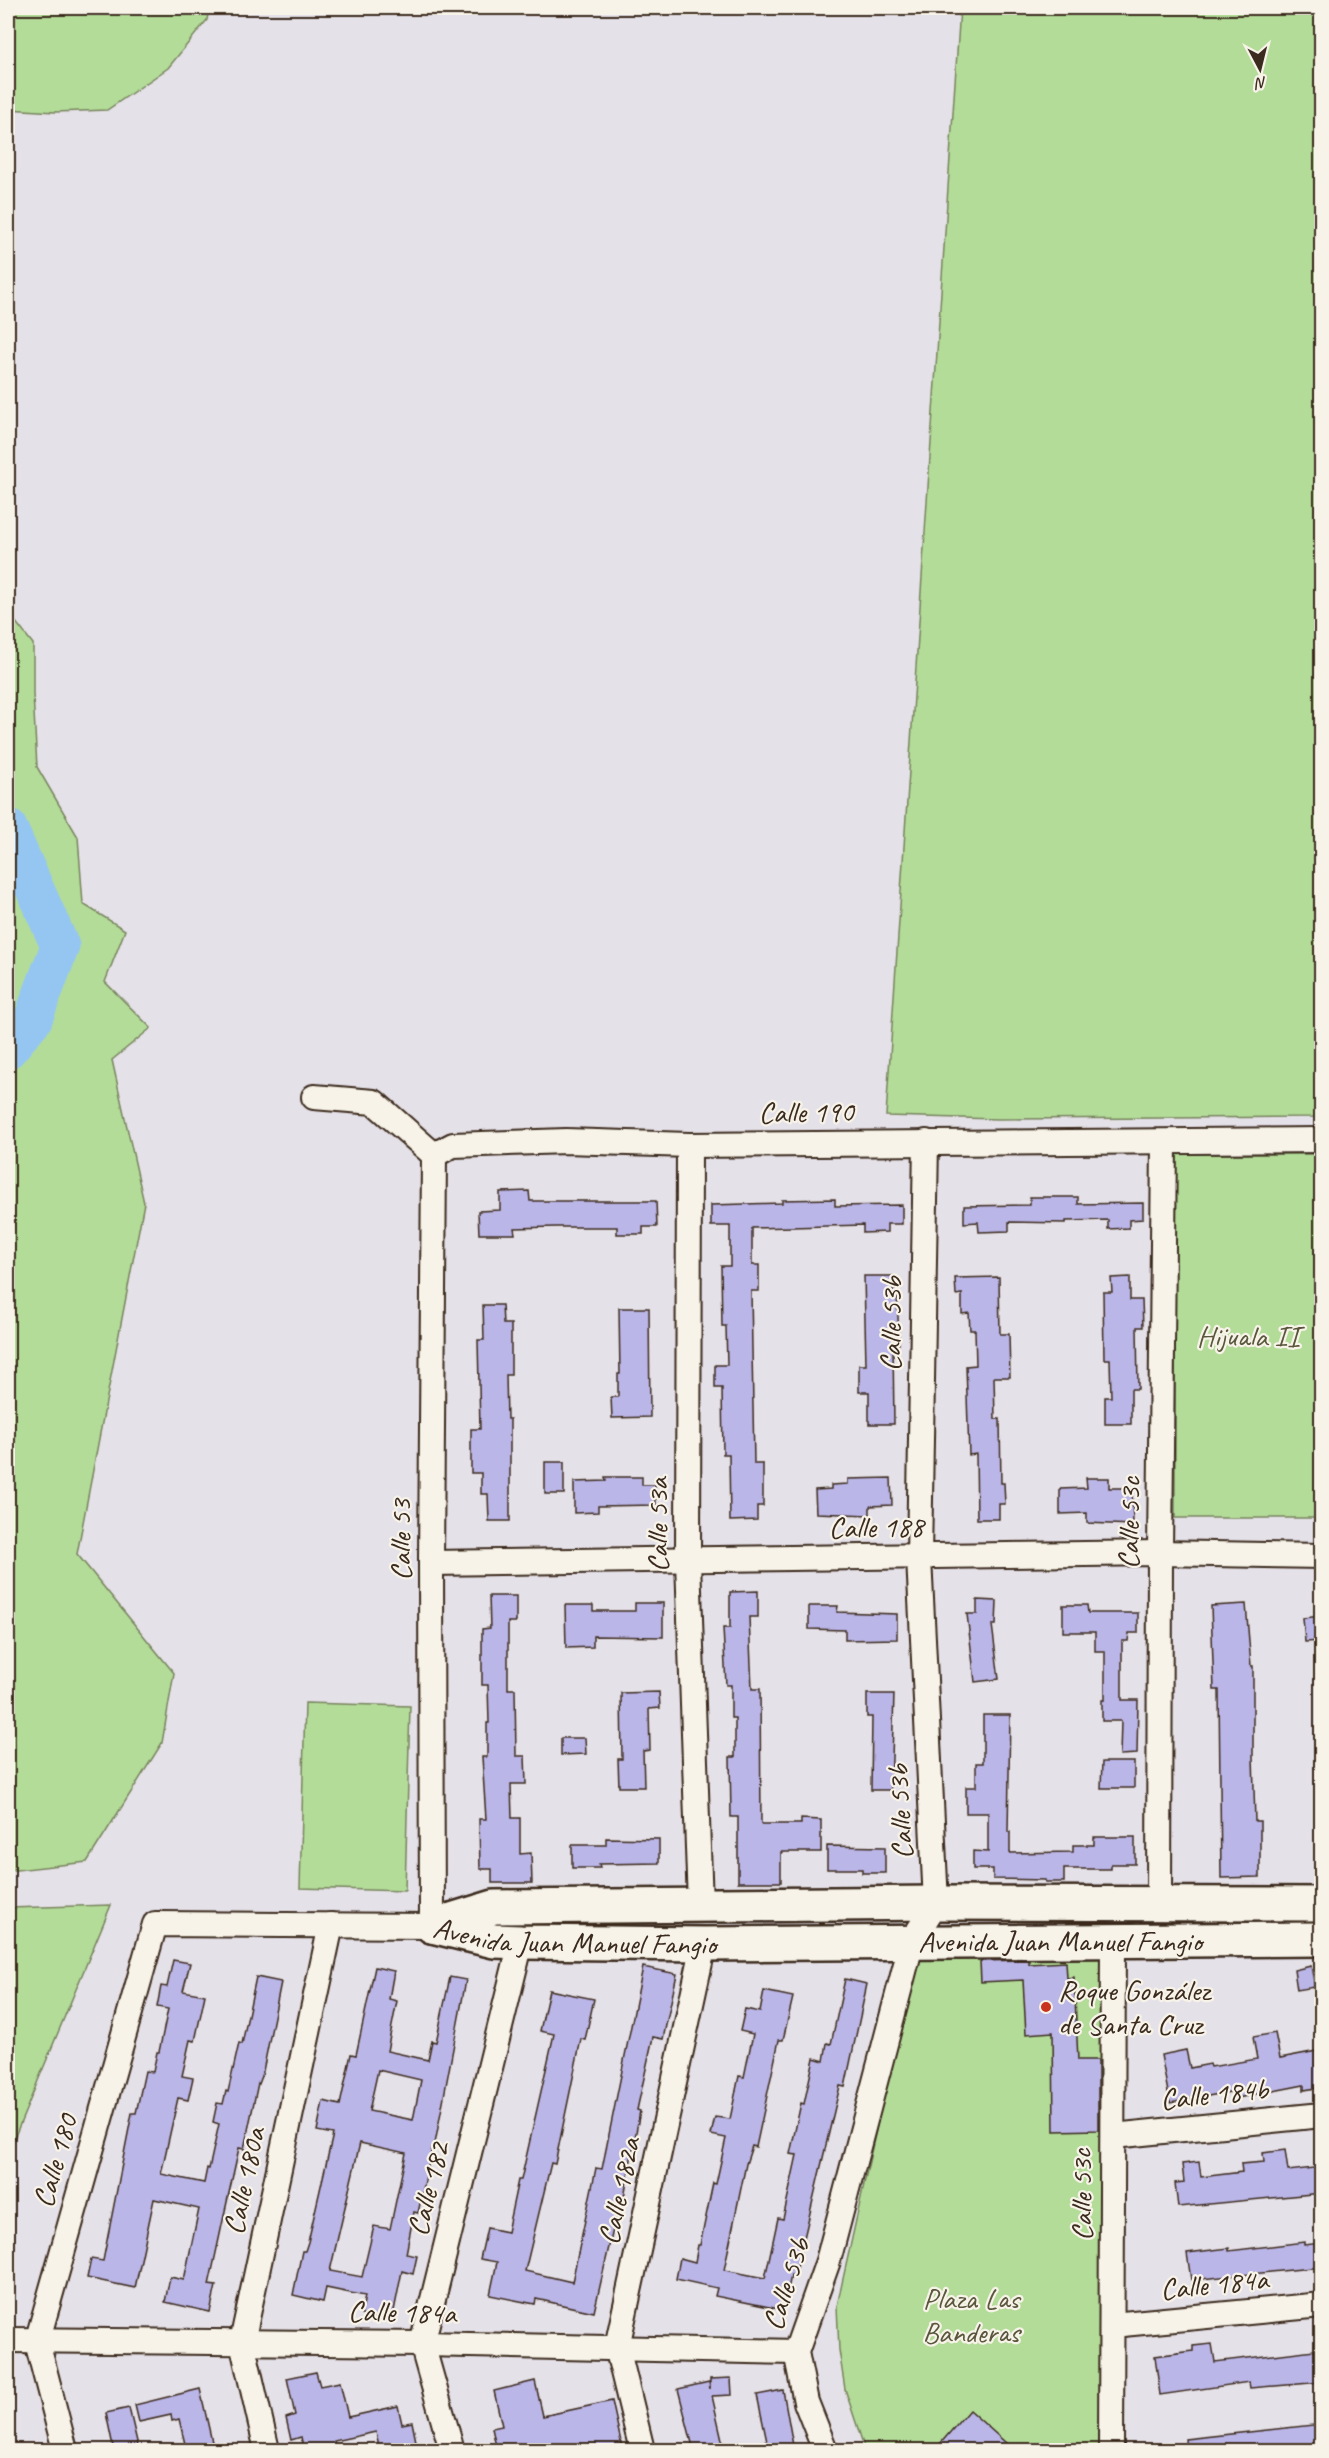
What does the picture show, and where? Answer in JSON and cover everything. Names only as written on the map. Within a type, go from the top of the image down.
[{"type":"main road","name":"Avenida Juan Manuel Fangio","points":[[432,1926],[494,1907],[936,1903],[1322,1904]]},
{"type":"main road","name":"Avenida Juan Manuel Fangio","points":[[432,1926],[494,1941],[520,1942],[704,1944],[1322,1939]]},
{"type":"street","points":[[314,1096],[374,1102],[434,1155]]},
{"type":"street","name":"Calle 190","points":[[434,1155],[453,1145],[566,1141],[689,1145],[1322,1140]]},
{"type":"street","name":"Calle 53b","points":[[825,2451],[806,2402],[796,2352],[828,2261],[912,1941],[936,1903],[919,1558],[926,1142]]},
{"type":"street","name":"Calle 53c","points":[[1159,1904],[1164,1142]]},
{"type":"street","name":"Calle 53a","points":[[689,1145],[688,1561],[700,1905]]},
{"type":"street","name":"Calle 53","points":[[432,1926],[431,1563],[434,1155]]},
{"type":"street","name":"Calle 188","points":[[431,1563],[1160,1553],[1322,1556]]},
{"type":"street","name":"Calle 180","points":[[37,2342],[155,1924],[331,1925]]},
{"type":"street","points":[[331,1925],[432,1926]]},
{"type":"street","name":"Calle 180a","points":[[267,2451],[242,2342],[331,1925]]},
{"type":"street","name":"Calle 53c","points":[[1111,2451],[1113,1941]]},
{"type":"street","name":"Calle 182","points":[[452,2451],[422,2344],[520,1942]]},
{"type":"street","name":"Calle 182a","points":[[642,2451],[617,2347],[704,1944]]},
{"type":"street","name":"Calle 184b","points":[[1113,2136],[1322,2115]]},
{"type":"street","name":"Calle 184a","points":[[1112,2325],[1322,2305]]},
{"type":"street","name":"Calle 184a","points":[[8,2340],[422,2344],[796,2352]]},
{"type":"street","points":[[37,2342],[65,2451]]},
{"type":"green space","points":[[8,8],[209,8],[207,20],[168,68],[107,110],[55,112],[8,109]]},
{"type":"green space","points":[[960,8],[1321,8],[1321,1117],[998,1119],[886,1116]]},
{"type":"green space","points":[[8,612],[33,644],[37,767],[78,837],[83,904],[125,930],[105,982],[151,1028],[112,1060],[144,1203],[77,1554],[174,1673],[162,1743],[87,1862],[8,1871]]},
{"type":"green space","name":"Hijuala II","points":[[1175,1154],[1321,1154],[1321,1518],[1175,1518]]},
{"type":"green space","points":[[305,1703],[410,1706],[405,1891],[300,1888]]},
{"type":"green space","points":[[111,1905],[8,2153],[8,1908]]},
{"type":"green space","name":"Plaza Las Banderas","points":[[1108,1944],[1103,2450],[865,2450],[845,2389],[839,2350],[837,2306],[917,1945]]},
{"type":"building","points":[[529,1191],[530,1201],[656,1201],[657,1227],[643,1227],[643,1234],[617,1234],[617,1227],[556,1227],[514,1228],[515,1234],[479,1234],[478,1211],[500,1210],[500,1192]]},
{"type":"building","points":[[1030,1197],[1078,1197],[1078,1204],[1143,1203],[1143,1219],[1129,1220],[1129,1228],[1108,1229],[1108,1220],[1066,1221],[1066,1223],[1009,1222],[1009,1231],[979,1232],[978,1222],[964,1223],[964,1206],[1030,1205]]},
{"type":"building","points":[[835,1199],[835,1206],[902,1205],[902,1224],[887,1224],[887,1232],[863,1233],[863,1225],[752,1228],[752,1265],[759,1265],[759,1291],[751,1291],[754,1464],[763,1464],[763,1506],[757,1506],[757,1520],[730,1521],[729,1454],[723,1454],[722,1388],[715,1388],[715,1365],[727,1365],[726,1326],[722,1326],[721,1266],[730,1266],[730,1226],[711,1226],[711,1205]]},
{"type":"building","points":[[864,1276],[893,1276],[893,1290],[897,1290],[899,1344],[893,1344],[894,1424],[869,1424],[869,1392],[859,1392],[859,1365],[866,1365]]},
{"type":"building","points":[[999,1277],[1000,1334],[1009,1334],[1010,1377],[994,1377],[995,1419],[1000,1419],[1001,1483],[1004,1483],[1005,1504],[999,1504],[999,1519],[977,1519],[976,1454],[969,1455],[966,1366],[976,1365],[975,1330],[970,1330],[969,1313],[962,1314],[962,1294],[956,1295],[955,1278]]},
{"type":"building","points":[[1130,1277],[1130,1300],[1142,1300],[1143,1327],[1137,1327],[1138,1389],[1131,1389],[1131,1424],[1105,1424],[1105,1397],[1111,1397],[1110,1359],[1104,1359],[1103,1292],[1112,1292],[1111,1278]]},
{"type":"building","points":[[483,1305],[502,1305],[503,1324],[511,1324],[511,1375],[506,1375],[507,1419],[510,1419],[510,1521],[489,1521],[488,1494],[481,1494],[481,1473],[471,1473],[471,1429],[480,1429],[478,1340],[484,1340]]},
{"type":"building","points":[[619,1308],[649,1308],[650,1417],[612,1418],[611,1397],[618,1397],[618,1374],[620,1374]]},
{"type":"building","points":[[545,1462],[564,1462],[564,1494],[545,1494]]},
{"type":"building","points":[[605,1477],[642,1477],[642,1485],[655,1485],[656,1505],[598,1506],[598,1512],[574,1513],[574,1482],[606,1481]]},
{"type":"building","points":[[891,1478],[892,1505],[870,1506],[870,1515],[816,1513],[815,1490],[831,1489],[831,1485],[848,1484],[848,1479]]},
{"type":"building","points":[[1086,1478],[1109,1478],[1109,1488],[1132,1488],[1133,1525],[1087,1523],[1087,1513],[1060,1514],[1060,1489],[1087,1488]]},
{"type":"building","points":[[758,1591],[758,1617],[749,1617],[752,1689],[760,1689],[761,1824],[801,1824],[801,1819],[821,1820],[821,1852],[781,1852],[781,1882],[738,1882],[738,1817],[731,1817],[730,1757],[735,1757],[735,1718],[731,1718],[731,1685],[726,1685],[723,1628],[730,1628],[730,1592]]},
{"type":"building","points":[[489,1596],[516,1596],[516,1622],[508,1622],[508,1689],[515,1689],[516,1756],[525,1756],[526,1784],[511,1784],[512,1818],[520,1818],[520,1854],[531,1853],[532,1883],[492,1883],[492,1869],[480,1869],[479,1819],[486,1819],[482,1757],[487,1757],[487,1723],[489,1723],[488,1685],[482,1685],[482,1629],[490,1628]]},
{"type":"building","points":[[977,1600],[997,1601],[996,1625],[992,1625],[999,1679],[975,1682],[967,1614],[977,1614]]},
{"type":"building","points":[[635,1603],[663,1603],[663,1637],[593,1636],[593,1647],[566,1648],[565,1605],[593,1605],[593,1611],[635,1611]]},
{"type":"building","points":[[1246,1604],[1251,1666],[1253,1666],[1255,1821],[1260,1821],[1260,1877],[1221,1878],[1219,1690],[1214,1690],[1211,1606]]},
{"type":"building","points":[[1063,1605],[1087,1605],[1088,1613],[1138,1613],[1138,1633],[1129,1633],[1128,1641],[1122,1641],[1122,1700],[1138,1700],[1137,1754],[1120,1755],[1121,1721],[1102,1721],[1102,1700],[1105,1700],[1105,1651],[1095,1651],[1095,1632],[1063,1632]]},
{"type":"building","points":[[809,1606],[838,1606],[837,1612],[897,1614],[897,1639],[845,1640],[845,1630],[809,1629]]},
{"type":"building","points":[[1322,1616],[1322,1641],[1305,1642],[1303,1618]]},
{"type":"building","points":[[659,1692],[660,1708],[649,1709],[650,1750],[643,1751],[644,1787],[619,1787],[618,1759],[622,1759],[621,1693]]},
{"type":"building","points":[[867,1694],[894,1694],[891,1790],[871,1790],[872,1717],[867,1717]]},
{"type":"building","points":[[983,1715],[1010,1715],[1008,1832],[1010,1832],[1010,1853],[1073,1852],[1073,1845],[1094,1845],[1094,1837],[1135,1837],[1135,1864],[1111,1864],[1111,1869],[1064,1869],[1064,1882],[993,1879],[993,1869],[973,1869],[973,1851],[988,1852],[988,1813],[966,1813],[966,1787],[976,1787],[976,1763],[983,1763]]},
{"type":"building","points":[[561,1738],[585,1738],[586,1754],[561,1755]]},
{"type":"building","points":[[1102,1762],[1134,1762],[1134,1788],[1101,1788]]},
{"type":"building","points":[[606,1838],[659,1839],[659,1863],[599,1864],[600,1868],[572,1868],[572,1845],[606,1845]]},
{"type":"building","points":[[827,1846],[885,1847],[885,1873],[862,1873],[862,1869],[827,1869]]},
{"type":"building","points":[[173,1960],[190,1963],[183,1991],[205,1995],[195,2041],[190,2040],[182,2076],[193,2078],[188,2100],[178,2098],[161,2174],[204,2183],[219,2124],[213,2122],[217,2103],[223,2104],[226,2091],[228,2092],[239,2043],[242,2044],[256,1977],[281,1982],[262,2076],[258,2083],[244,2149],[239,2148],[209,2285],[216,2286],[210,2312],[165,2302],[170,2277],[184,2280],[199,2209],[154,2199],[135,2288],[87,2278],[91,2259],[103,2261],[132,2113],[136,2113],[145,2071],[153,2072],[157,2052],[159,2052],[168,2009],[157,2007],[161,1986],[167,1987]]},
{"type":"building","points":[[1029,1960],[1029,1964],[1066,1962],[1067,1978],[1074,1977],[1078,2060],[1098,2060],[1098,2130],[1054,2131],[1053,2032],[1026,2034],[1023,1980],[981,1982],[980,1961]]},
{"type":"building","points":[[1311,1966],[1315,1987],[1297,1990],[1294,1970]]},
{"type":"building","points":[[375,1967],[394,1971],[389,1999],[397,2001],[387,2051],[428,2060],[432,2041],[436,2042],[450,1977],[466,1980],[434,2149],[432,2148],[418,2213],[414,2212],[406,2254],[417,2256],[413,2274],[402,2271],[392,2321],[361,2315],[365,2296],[326,2288],[323,2302],[293,2295],[302,2251],[305,2251],[308,2242],[333,2134],[317,2131],[323,2101],[340,2105],[351,2054],[356,2055]],"holes":[[[378,2070],[421,2080],[413,2120],[369,2111]],[[360,2143],[406,2153],[390,2229],[374,2226],[362,2277],[330,2271]]]},
{"type":"building","points":[[643,1967],[677,1974],[663,2039],[653,2037],[637,2110],[640,2111],[621,2213],[617,2212],[594,2312],[536,2299],[535,2304],[490,2295],[497,2262],[480,2259],[487,2228],[507,2232],[518,2180],[521,2180],[554,2034],[540,2031],[549,1990],[594,1999],[585,2040],[581,2039],[555,2164],[551,2163],[525,2271],[572,2282],[596,2168],[602,2169]]},
{"type":"building","points":[[845,1979],[867,1984],[845,2087],[840,2086],[795,2276],[791,2275],[784,2310],[715,2296],[717,2288],[676,2279],[680,2258],[695,2262],[726,2138],[711,2135],[715,2117],[730,2119],[739,2076],[744,2077],[753,2034],[740,2031],[745,2009],[760,2012],[764,1991],[793,1997],[783,2040],[779,2040],[756,2147],[752,2146],[746,2164],[724,2270],[765,2278],[778,2218],[783,2219],[797,2155],[790,2154],[801,2103],[804,2104],[814,2058],[824,2061],[827,2043],[831,2044]]},
{"type":"building","points":[[1275,2033],[1280,2058],[1322,2050],[1322,2087],[1304,2090],[1304,2085],[1237,2098],[1236,2091],[1170,2103],[1161,2055],[1186,2050],[1190,2068],[1210,2064],[1211,2067],[1257,2059],[1253,2037]]},
{"type":"building","points":[[1285,2150],[1288,2171],[1322,2167],[1322,2193],[1178,2207],[1175,2183],[1184,2182],[1182,2164],[1199,2162],[1201,2177],[1242,2172],[1241,2164],[1264,2162],[1263,2153]]},
{"type":"building","points":[[1304,2242],[1304,2245],[1322,2243],[1322,2267],[1191,2280],[1187,2253],[1229,2248],[1229,2251]]},
{"type":"building","points":[[1212,2344],[1215,2362],[1322,2349],[1322,2382],[1250,2388],[1249,2382],[1160,2395],[1155,2356],[1193,2351],[1193,2346]]},
{"type":"building","points":[[316,2372],[320,2386],[340,2382],[348,2417],[398,2406],[402,2424],[412,2422],[418,2451],[380,2451],[376,2432],[334,2441],[336,2451],[304,2451],[301,2437],[291,2440],[286,2418],[295,2415],[287,2378]]},
{"type":"building","points":[[731,2378],[732,2395],[712,2396],[723,2444],[694,2451],[678,2389],[709,2382],[710,2389],[710,2379]]},
{"type":"building","points":[[535,2381],[543,2416],[612,2401],[623,2451],[497,2451],[492,2428],[502,2426],[494,2391]]},
{"type":"building","points":[[200,2389],[212,2442],[186,2448],[179,2419],[172,2421],[171,2415],[139,2422],[135,2405]]},
{"type":"building","points":[[783,2390],[794,2451],[769,2451],[757,2395]]},
{"type":"building","points":[[129,2408],[138,2446],[114,2451],[106,2413]]},
{"type":"building","points":[[969,2410],[1015,2451],[934,2451]]},
{"type":"building","points":[[1322,2424],[1322,2451],[1186,2451],[1185,2439]]},
{"type":"waterway","points":[[8,828],[60,946],[33,1019],[8,1049]]},
{"type":"place","name":"Roque González de Santa Cruz","points":[[1046,2007]]}]
